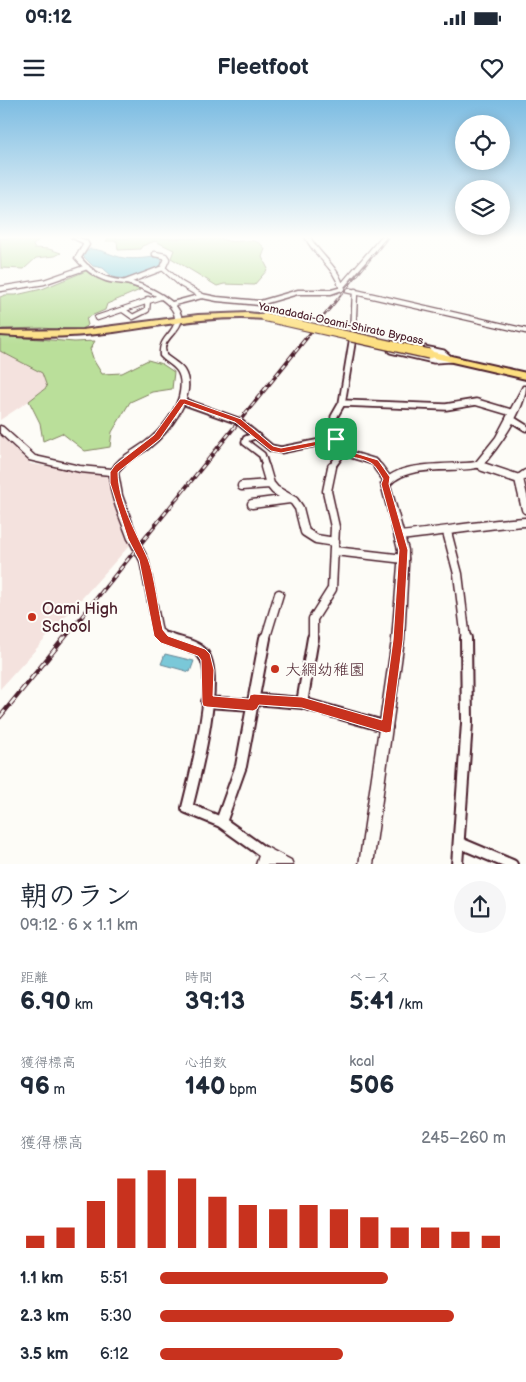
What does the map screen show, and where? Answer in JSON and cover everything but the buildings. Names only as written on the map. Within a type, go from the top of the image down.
[{"type":"main road","name":"Yamadadai-Ooami-Shirato Bypass","points":[[0,333],[82,334],[178,319],[229,315],[265,317],[526,376]]},
{"type":"street","points":[[0,289],[30,285],[74,274]]},
{"type":"street","points":[[98,274],[108,280],[126,282],[147,289],[172,304],[178,313],[177,325],[162,347],[163,356],[181,372],[185,389],[182,401],[157,437],[122,462],[114,472],[114,483],[133,539],[144,560],[158,632],[164,639],[202,652],[206,658],[208,670],[205,735],[187,808],[222,822],[264,859],[286,864]]},
{"type":"street","points":[[126,282],[148,274]]},
{"type":"street","points":[[169,274],[181,284],[202,296],[249,304],[260,303],[298,292],[331,292],[342,287],[353,274]]},
{"type":"street","points":[[337,274],[342,287]]},
{"type":"street","points":[[342,287],[526,331]]},
{"type":"street","points":[[355,291],[353,333],[342,402],[334,417],[336,439],[344,450],[352,455],[375,462],[387,479]]},
{"type":"street","points":[[172,304],[202,296]]},
{"type":"street","points":[[97,318],[123,310],[148,299],[160,297]]},
{"type":"street","points":[[123,310],[133,318],[148,310],[148,299]]},
{"type":"street","points":[[353,333],[443,354],[450,359]]},
{"type":"street","points":[[352,341],[434,360],[450,359]]},
{"type":"street","points":[[478,465],[485,458],[512,416],[526,388]]},
{"type":"street","points":[[182,401],[238,421],[271,448],[281,450],[336,439]]},
{"type":"street","points":[[342,402],[446,407],[476,402],[512,416],[526,428]]},
{"type":"street","points":[[0,429],[32,458],[80,469],[114,472]]},
{"type":"street","points":[[254,436],[246,438],[247,446],[256,449],[262,455],[270,484],[275,490],[290,499],[299,508],[305,532],[316,539],[335,542]]},
{"type":"street","points":[[302,703],[313,646],[313,619],[332,589],[335,527],[327,491],[330,470],[344,450]]},
{"type":"street","points":[[366,864],[398,640],[404,559],[385,484],[387,479],[393,475],[413,470],[478,465],[519,479]]},
{"type":"street","points":[[519,479],[526,474]]},
{"type":"street","points":[[519,479],[526,509]]},
{"type":"street","points":[[242,486],[270,484]]},
{"type":"street","points":[[252,504],[290,499]]},
{"type":"street","points":[[399,536],[447,532],[488,524],[526,522]]},
{"type":"street","points":[[447,532],[458,574],[467,646],[466,723],[460,843],[457,864]]},
{"type":"street","points":[[335,551],[404,559]]},
{"type":"street","points":[[222,822],[242,766],[263,645],[279,594]]},
{"type":"street","points":[[207,702],[302,703],[386,727]]},
{"type":"street","points":[[460,843],[512,864]]},
{"type":"shaded area","points":[[0,351],[42,373],[47,387],[0,420]]},
{"type":"shaded area","name":"Oami High School","points":[[0,435],[31,464],[102,474],[109,479],[130,545],[0,689]]},
{"type":"green space","points":[[80,274],[91,274],[107,282],[129,285],[140,290],[107,304],[105,310],[86,318],[88,325],[78,331],[42,328],[2,329],[5,336],[74,342],[95,341],[90,349],[94,361],[102,374],[122,373],[148,360],[162,364],[174,372],[172,389],[152,392],[130,402],[112,432],[110,447],[85,451],[62,433],[43,441],[40,423],[29,401],[47,387],[42,373],[0,351],[0,297],[42,289]]},
{"type":"green space","points":[[197,274],[264,274],[254,285],[224,284],[217,286]]},
{"type":"water","points":[[109,274],[141,274],[125,279],[113,277]]},
{"type":"water","points":[[165,654],[194,661],[190,672],[161,664]]},
{"type":"railway","points":[[306,338],[358,274]]},
{"type":"railway","points":[[63,640],[307,337]]},
{"type":"railway","points":[[0,717],[64,638]]},
{"type":"place","name":"Oami High School","points":[[32,617]]},
{"type":"place","name":"大網幼稚園","points":[[275,669]]},
{"type":"route","points":[[182,401],[238,421],[271,448],[281,450],[292,449],[336,439],[344,450],[352,455],[375,462],[387,479],[385,484],[403,550],[398,640],[386,727],[302,703],[254,699],[253,705],[207,702],[208,670],[206,658],[202,652],[164,639],[158,632],[144,560],[136,548],[114,483],[114,472],[122,462],[157,437],[166,427],[182,401]]}]
